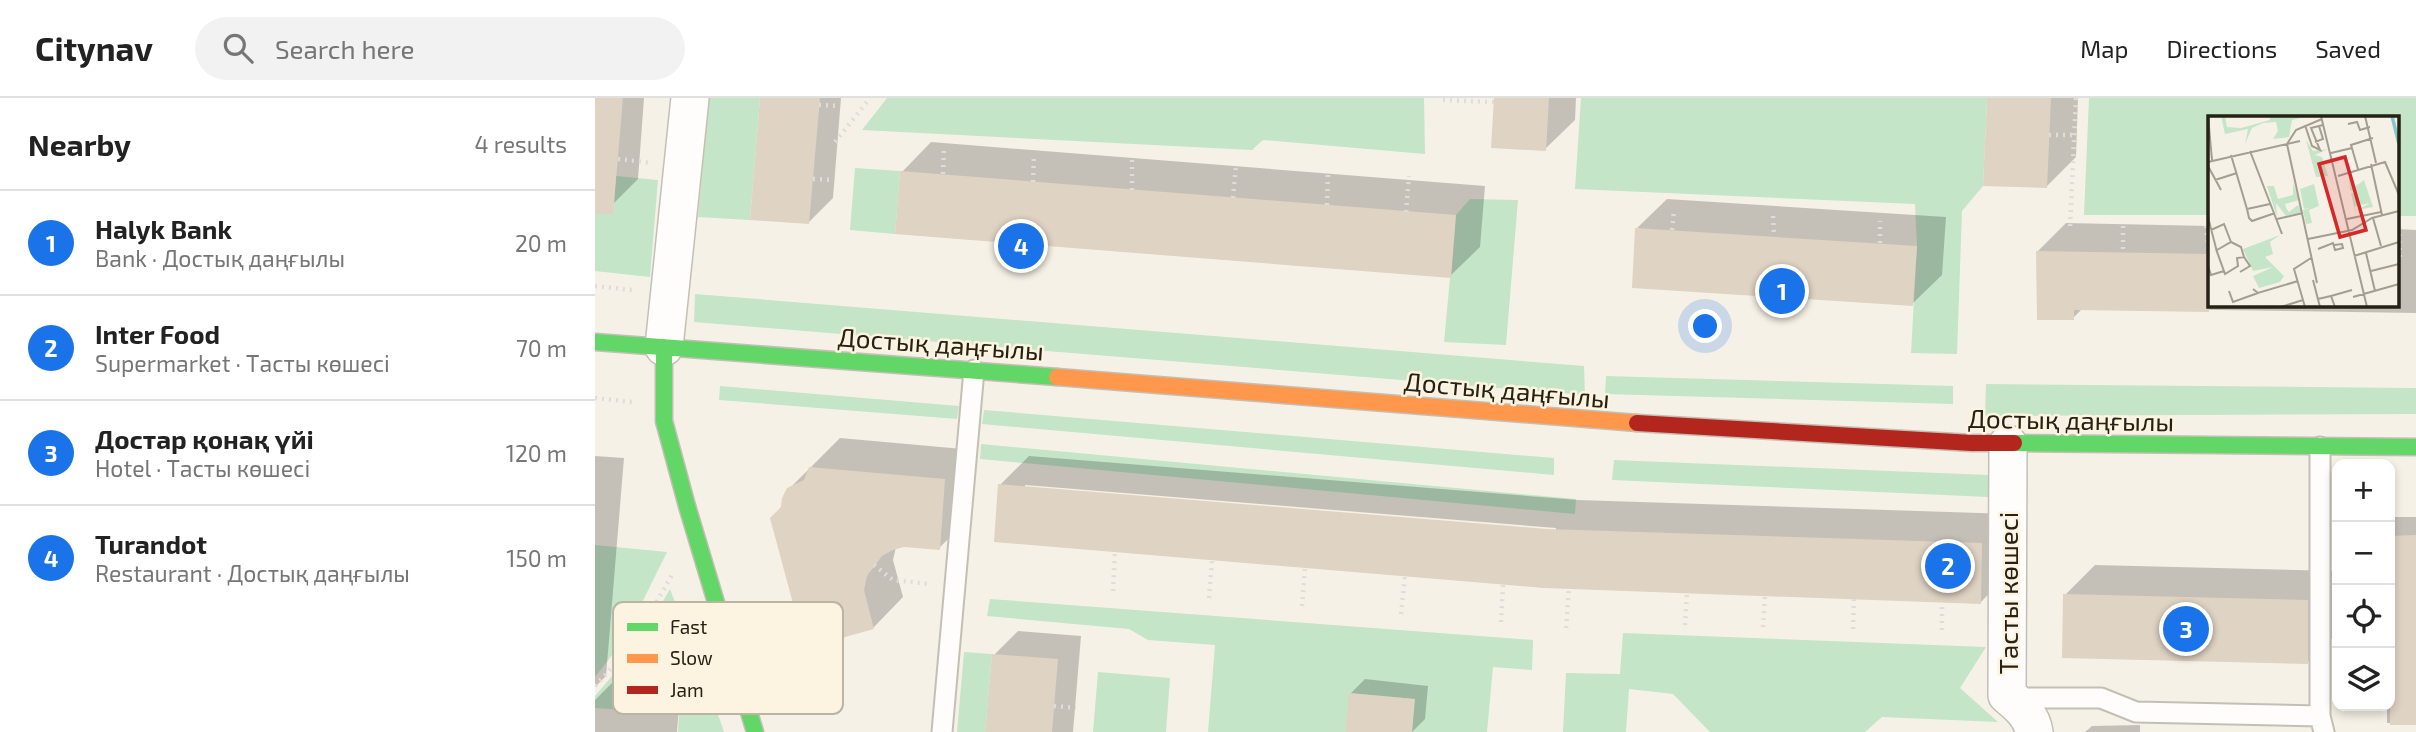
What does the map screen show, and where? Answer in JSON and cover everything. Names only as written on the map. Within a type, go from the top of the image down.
[{"type":"main road","name":"Достық даңғылы","points":[[595,342],[1599,421],[2008,444],[2416,447]]},
{"type":"main road","points":[[664,347],[664,421],[716,602]]},
{"type":"main road","points":[[750,714],[755,732]]},
{"type":"street","points":[[664,347],[690,98]]},
{"type":"street","name":"Тасты көшесі","points":[[2008,444],[2007,695],[2023,708],[2033,726],[2031,715]]},
{"type":"lane","points":[[943,732],[974,370]]},
{"type":"lane","points":[[2031,715],[2101,698],[2136,712],[2322,724],[2320,447]]},
{"type":"path","points":[[835,142],[870,98]]},
{"type":"path","points":[[2070,226],[2076,98]]},
{"type":"path","points":[[1443,100],[1494,102]]},
{"type":"path","points":[[819,105],[839,106]]},
{"type":"path","points":[[2049,135],[2074,135]]},
{"type":"path","points":[[943,174],[944,148]]},
{"type":"path","points":[[1033,182],[1034,154]]},
{"type":"path","points":[[1132,159],[1132,190]]},
{"type":"path","points":[[1233,198],[1235,165]]},
{"type":"path","points":[[1327,205],[1328,171]]},
{"type":"path","points":[[1406,212],[1409,176]]},
{"type":"path","points":[[813,179],[832,180]]},
{"type":"path","points":[[1672,230],[1674,211]]},
{"type":"path","points":[[1773,216],[1774,236]]},
{"type":"path","points":[[1880,221],[1880,243]]},
{"type":"path","points":[[2123,226],[2123,253]]},
{"type":"path","points":[[2206,226],[2208,245]]},
{"type":"path","points":[[2399,227],[2400,257]]},
{"type":"path","points":[[595,286],[633,290]]},
{"type":"path","points":[[595,398],[636,402]]},
{"type":"path","points":[[1112,591],[1115,552]]},
{"type":"path","points":[[1209,598],[1212,560]]},
{"type":"path","points":[[656,602],[677,565]]},
{"type":"path","points":[[874,565],[893,580],[955,586]]},
{"type":"path","points":[[1302,606],[1305,568]]},
{"type":"path","points":[[1401,614],[1405,576]]},
{"type":"path","points":[[1501,622],[1503,584]]},
{"type":"path","points":[[1566,628],[1569,589]]},
{"type":"path","points":[[1685,625],[1687,593]]},
{"type":"path","points":[[1763,627],[1765,596]]},
{"type":"path","points":[[1853,629],[1854,599]]},
{"type":"path","points":[[1942,602],[1942,630]]},
{"type":"path","points":[[595,686],[613,666]]},
{"type":"path","points":[[1054,706],[1076,708]]},
{"type":"green space","points":[[709,98],[760,98],[750,220],[698,217]]},
{"type":"green space","points":[[887,98],[1424,98],[1425,154],[1263,140],[1252,150],[862,130]]},
{"type":"green space","points":[[1581,98],[1987,98],[1983,186],[1962,211],[1957,354],[1911,353],[1917,246],[1915,204],[1575,189]]},
{"type":"green space","points":[[2089,98],[2416,98],[2416,216],[2399,216],[2399,116],[2208,116],[2208,215],[2084,215]]},
{"type":"green space","points":[[855,168],[900,171],[895,234],[850,230]]},
{"type":"green space","points":[[616,176],[658,180],[650,277],[595,271],[595,204],[614,205]]},
{"type":"green space","points":[[1470,199],[1518,200],[1506,345],[1444,342],[1456,215]]},
{"type":"green space","points":[[695,294],[1584,366],[1585,395],[694,322]]},
{"type":"green space","points":[[1606,376],[1953,386],[1953,404],[1605,394]]},
{"type":"green space","points":[[1986,384],[2416,388],[2416,414],[1985,416]]},
{"type":"green space","points":[[720,386],[959,406],[957,419],[719,400]]},
{"type":"green space","points":[[984,410],[1554,458],[1554,475],[982,424]]},
{"type":"green space","points":[[981,444],[1576,499],[1575,514],[980,459]]},
{"type":"green space","points":[[1614,460],[1989,475],[1988,497],[1612,480]]},
{"type":"green space","points":[[595,545],[667,552],[642,602],[613,602],[613,654],[595,677]]},
{"type":"green space","points":[[670,589],[675,602],[662,602]]},
{"type":"green space","points":[[990,599],[1533,640],[1532,670],[1493,667],[1487,732],[1412,732],[1414,699],[1350,693],[1345,732],[1208,732],[1215,645],[1148,640],[1129,629],[987,616]]},
{"type":"green space","points":[[1623,633],[1986,647],[1960,688],[1998,722],[1882,717],[1865,732],[1710,732],[1673,694],[1629,689],[1626,732],[1563,732],[1566,673],[1620,674]]},
{"type":"green space","points":[[964,652],[992,654],[985,732],[957,732]]},
{"type":"green space","points":[[1098,672],[1170,678],[1166,732],[1093,732]]},
{"type":"green space","points":[[613,675],[613,709],[595,708],[595,696]]},
{"type":"green space","points":[[679,714],[717,714],[724,732],[678,732]]},
{"type":"building","points":[[595,98],[623,98],[613,214],[595,214]]},
{"type":"building","points":[[760,98],[820,98],[809,224],[750,220]]},
{"type":"building","points":[[1494,98],[1549,98],[1546,151],[1491,148]]},
{"type":"building","points":[[1987,98],[2051,98],[2047,188],[1983,186]]},
{"type":"building","points":[[900,171],[1456,215],[1451,278],[895,234]]},
{"type":"building","points":[[1635,228],[1917,246],[1913,306],[1632,288]]},
{"type":"building","points":[[2036,251],[2208,254],[2209,312],[2074,310],[2074,320],[2037,320]]},
{"type":"building","points":[[809,467],[945,479],[940,550],[904,547],[893,550],[882,556],[867,576],[864,590],[874,629],[843,638],[843,602],[793,602],[770,518],[781,507],[787,488],[804,480]]},
{"type":"building","points":[[998,484],[1547,529],[1982,543],[1981,604],[1544,588],[994,542]]},
{"type":"building","points":[[2416,535],[2416,725],[2390,725],[2390,711],[2395,711],[2395,536]]},
{"type":"building","points":[[2063,594],[2308,600],[2308,664],[2062,658]]},
{"type":"building","points":[[992,654],[1058,659],[1052,732],[985,732]]},
{"type":"building","points":[[1349,693],[1415,699],[1412,732],[1345,732]]},
{"type":"traffic: fast","points":[[595,342],[1057,377]]},
{"type":"traffic: fast","points":[[664,347],[664,421],[716,602]]},
{"type":"traffic: fast","points":[[2014,443],[2416,447]]},
{"type":"traffic: fast","points":[[750,714],[755,732]]},
{"type":"traffic: slow","points":[[1057,377],[1637,423]]},
{"type":"traffic: jam","points":[[1637,423],[1972,443],[2014,443]]},
{"type":"place","name":"Turandot","points":[[1021,246]]},
{"type":"place","name":"Halyk Bank","points":[[1782,291]]},
{"type":"place","name":"Inter Food","points":[[1948,566]]},
{"type":"place","name":"Достар қонақ үйі","points":[[2186,629]]}]
